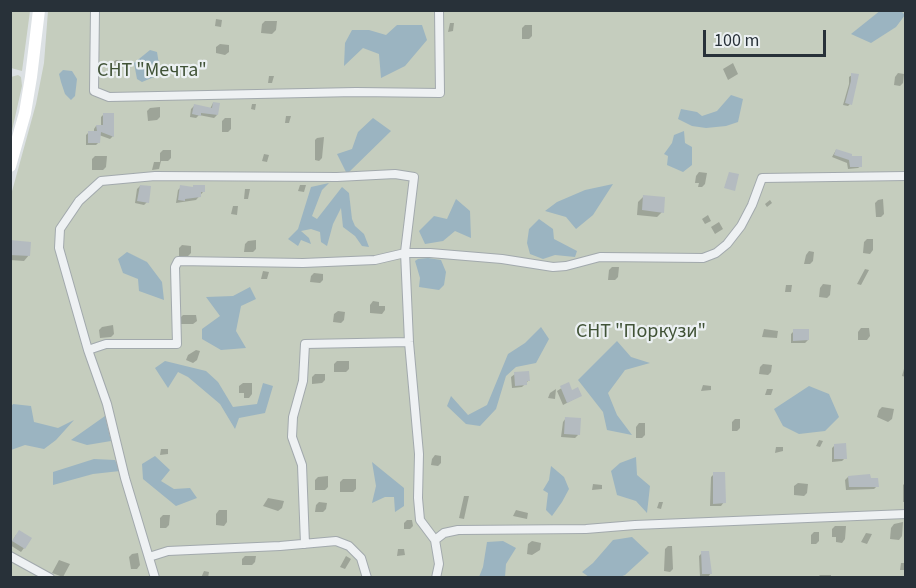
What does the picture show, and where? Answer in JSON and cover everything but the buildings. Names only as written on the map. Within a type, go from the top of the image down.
[{"type":"main road","points":[[10,166],[30,86],[39,10]]},
{"type":"street","points":[[95,10],[94,91],[109,97],[344,92],[440,93],[439,10]]},
{"type":"street","points":[[155,578],[125,478],[107,404],[88,350],[59,248],[60,229],[79,201],[101,181],[155,176],[337,177],[395,174],[414,177],[405,253],[409,342],[419,454],[420,520],[435,540],[439,564],[436,578]]},
{"type":"street","points":[[88,350],[106,344],[177,344],[175,267],[178,261],[303,263],[375,260],[405,253],[430,253],[502,259],[553,267],[600,257],[703,258],[716,252],[727,243],[741,226],[762,178],[906,176]]},
{"type":"street","points":[[305,544],[302,465],[292,437],[293,417],[303,381],[305,344],[409,342]]},
{"type":"street","points":[[435,540],[444,533],[458,530],[586,529],[906,514]]},
{"type":"street","points":[[149,557],[168,551],[336,541],[349,546],[361,558],[367,578]]},
{"type":"street","points":[[10,556],[50,578]]},
{"type":"green space","points":[[10,11],[30,11],[22,71],[11,68]]},
{"type":"green space","name":"СНТ \"Поркузи\"","points":[[48,11],[905,11],[905,577],[11,578],[11,195],[36,104],[44,63]]},
{"type":"green space","points":[[18,75],[21,77],[22,86],[11,135],[11,77]]},
{"type":"water","points":[[881,10],[901,11],[905,15],[896,27],[871,43],[851,34]]},
{"type":"water","points":[[397,25],[422,25],[427,40],[405,66],[381,78],[379,54],[363,48],[344,66],[345,43],[352,30],[369,30],[386,35]]},
{"type":"water","points":[[150,50],[157,52],[159,64],[154,77],[142,82],[137,79],[134,63]]},
{"type":"water","points":[[63,70],[72,71],[77,79],[75,96],[71,100],[65,94],[61,82],[59,74]]},
{"type":"water","points":[[731,95],[743,99],[738,122],[706,128],[692,126],[678,119],[681,109],[697,112],[702,116],[717,111]]},
{"type":"water","points":[[373,118],[391,131],[347,174],[337,154],[352,149],[358,132]]},
{"type":"water","points":[[684,131],[685,143],[692,147],[692,165],[683,172],[667,165],[668,156],[664,154],[672,143],[674,135]]},
{"type":"water","points":[[329,183],[322,190],[312,216],[317,219],[342,187],[349,193],[355,226],[364,234],[369,247],[362,246],[355,236],[343,227],[341,208],[333,224],[327,246],[321,242],[320,232],[311,229],[301,231],[309,238],[311,244],[301,240],[298,246],[288,239],[298,229],[311,187]]},
{"type":"water","points":[[613,184],[593,215],[576,229],[566,217],[545,211],[557,202],[585,190]]},
{"type":"water","points":[[456,199],[470,211],[471,238],[455,231],[443,241],[425,244],[419,231],[434,216],[447,219]]},
{"type":"water","points":[[539,219],[553,229],[554,239],[577,251],[575,257],[555,255],[543,259],[530,254],[527,243],[529,229]]},
{"type":"water","points":[[127,252],[147,262],[162,282],[164,300],[139,291],[138,279],[123,273],[118,259]]},
{"type":"water","points":[[428,258],[441,260],[446,272],[444,285],[439,290],[419,287],[420,278],[415,261]]},
{"type":"water","points":[[250,287],[256,299],[241,306],[236,331],[246,348],[221,350],[202,339],[202,329],[220,316],[206,297],[233,296]]},
{"type":"water","points":[[541,327],[549,339],[536,363],[516,367],[506,376],[496,409],[480,426],[466,424],[447,406],[451,396],[468,415],[487,405],[508,354],[525,343]]},
{"type":"water","points":[[617,341],[631,357],[650,363],[625,370],[608,393],[617,415],[632,435],[607,430],[603,412],[578,380]]},
{"type":"water","points":[[165,361],[206,371],[218,382],[233,407],[257,404],[263,383],[273,386],[265,413],[239,418],[235,429],[220,404],[188,377],[178,372],[168,388],[155,368]]},
{"type":"water","points":[[809,386],[829,394],[839,417],[825,431],[799,434],[783,426],[774,409]]},
{"type":"water","points":[[13,404],[31,406],[34,422],[58,428],[74,420],[56,440],[44,449],[25,445],[11,450],[11,407]]},
{"type":"water","points":[[105,416],[111,441],[87,445],[71,440]]},
{"type":"water","points":[[155,456],[170,470],[161,481],[174,489],[190,488],[197,498],[176,506],[143,479],[142,464]]},
{"type":"water","points":[[636,457],[637,475],[650,486],[647,513],[636,501],[617,495],[611,471],[620,463]]},
{"type":"water","points":[[94,459],[115,460],[120,471],[93,474],[53,485],[53,472]]},
{"type":"water","points":[[372,462],[404,488],[404,506],[395,512],[394,497],[385,497],[372,503],[376,486]]},
{"type":"water","points":[[551,466],[564,477],[569,489],[552,516],[546,510],[548,493],[543,490],[549,480]]},
{"type":"water","points":[[632,537],[649,553],[625,575],[589,577],[582,572],[613,540]]},
{"type":"water","points":[[503,541],[516,548],[506,564],[505,577],[479,577],[487,542]]},
{"type":"park label","name":"СНТ \"Мечта\"","points":[[152,72]]}]
